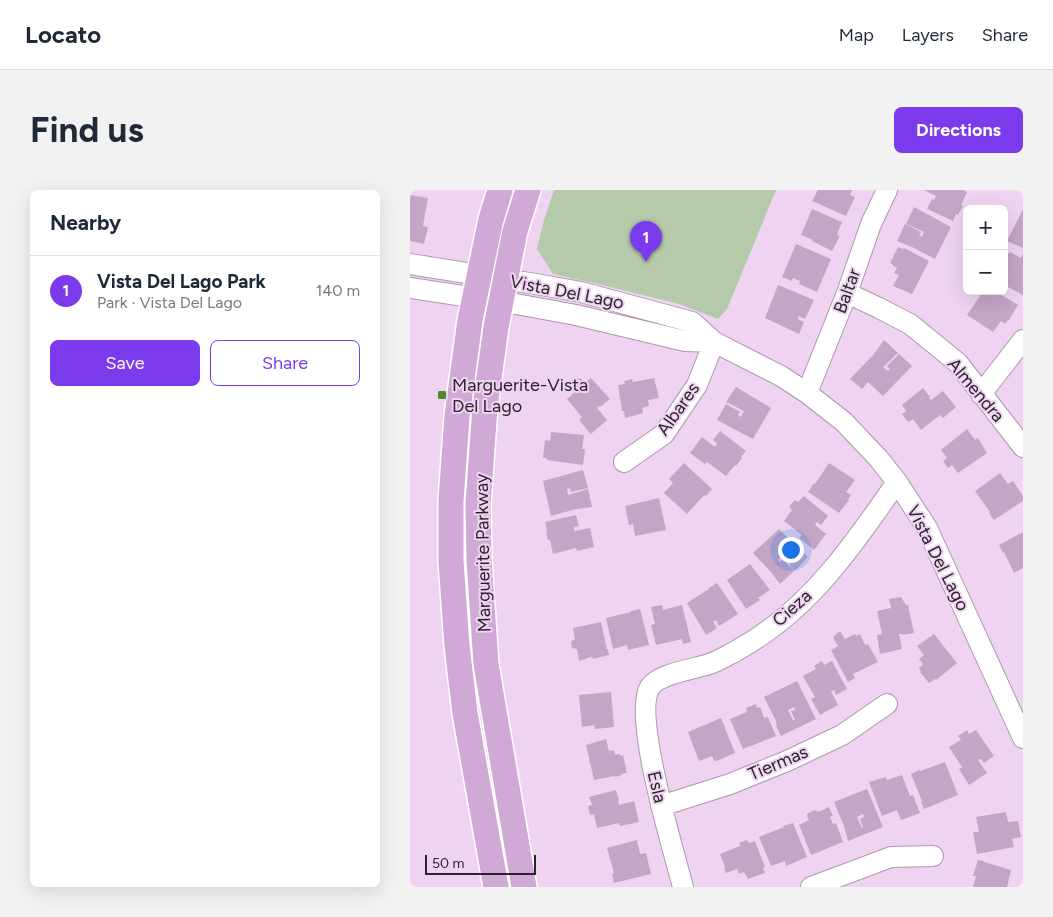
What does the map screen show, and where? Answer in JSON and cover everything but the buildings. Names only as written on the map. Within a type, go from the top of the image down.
[{"type":"main road","name":"Marguerite Parkway","points":[[496,887],[465,714],[457,646],[451,561],[451,501],[457,416],[470,320],[491,219],[500,190]]},
{"type":"main road","name":"Marguerite Parkway","points":[[524,887],[486,664],[479,560],[478,504],[485,407],[496,326],[515,231],[528,190]]},
{"type":"street","name":"Baltar","points":[[807,393],[847,293],[870,224],[887,190]]},
{"type":"street","name":"Vista Del Lago","points":[[410,264],[477,287]]},
{"type":"street","name":"Vista Del Lago","points":[[410,288],[477,287],[504,290],[576,316],[685,341],[714,342],[781,376],[807,393],[844,422],[879,459],[897,482],[927,528],[1023,738]]},
{"type":"street","name":"Almendra","points":[[847,293],[910,324],[958,363],[1023,447]]},
{"type":"street","points":[[981,394],[1023,340]]},
{"type":"street","name":"Albares","points":[[624,462],[664,434],[697,385],[714,342]]},
{"type":"street","name":"Cieza","points":[[650,686],[667,676],[712,663],[764,633],[799,604],[831,571],[897,482]]},
{"type":"street","name":"Esla","points":[[650,686],[646,696],[646,721],[652,765],[683,887]]},
{"type":"street","name":"Tiermas","points":[[662,806],[730,784],[787,761],[842,735],[887,704]]},
{"type":"street","points":[[811,887],[891,857],[933,856]]},
{"type":"green space","points":[[554,190],[776,190],[727,309],[718,319],[679,304],[553,274],[537,249]]},
{"type":"place","name":"Vista Del Lago Park","points":[[646,262]]},
{"type":"place","name":"Marguerite-Vista Del Lago","points":[[442,395]]}]
